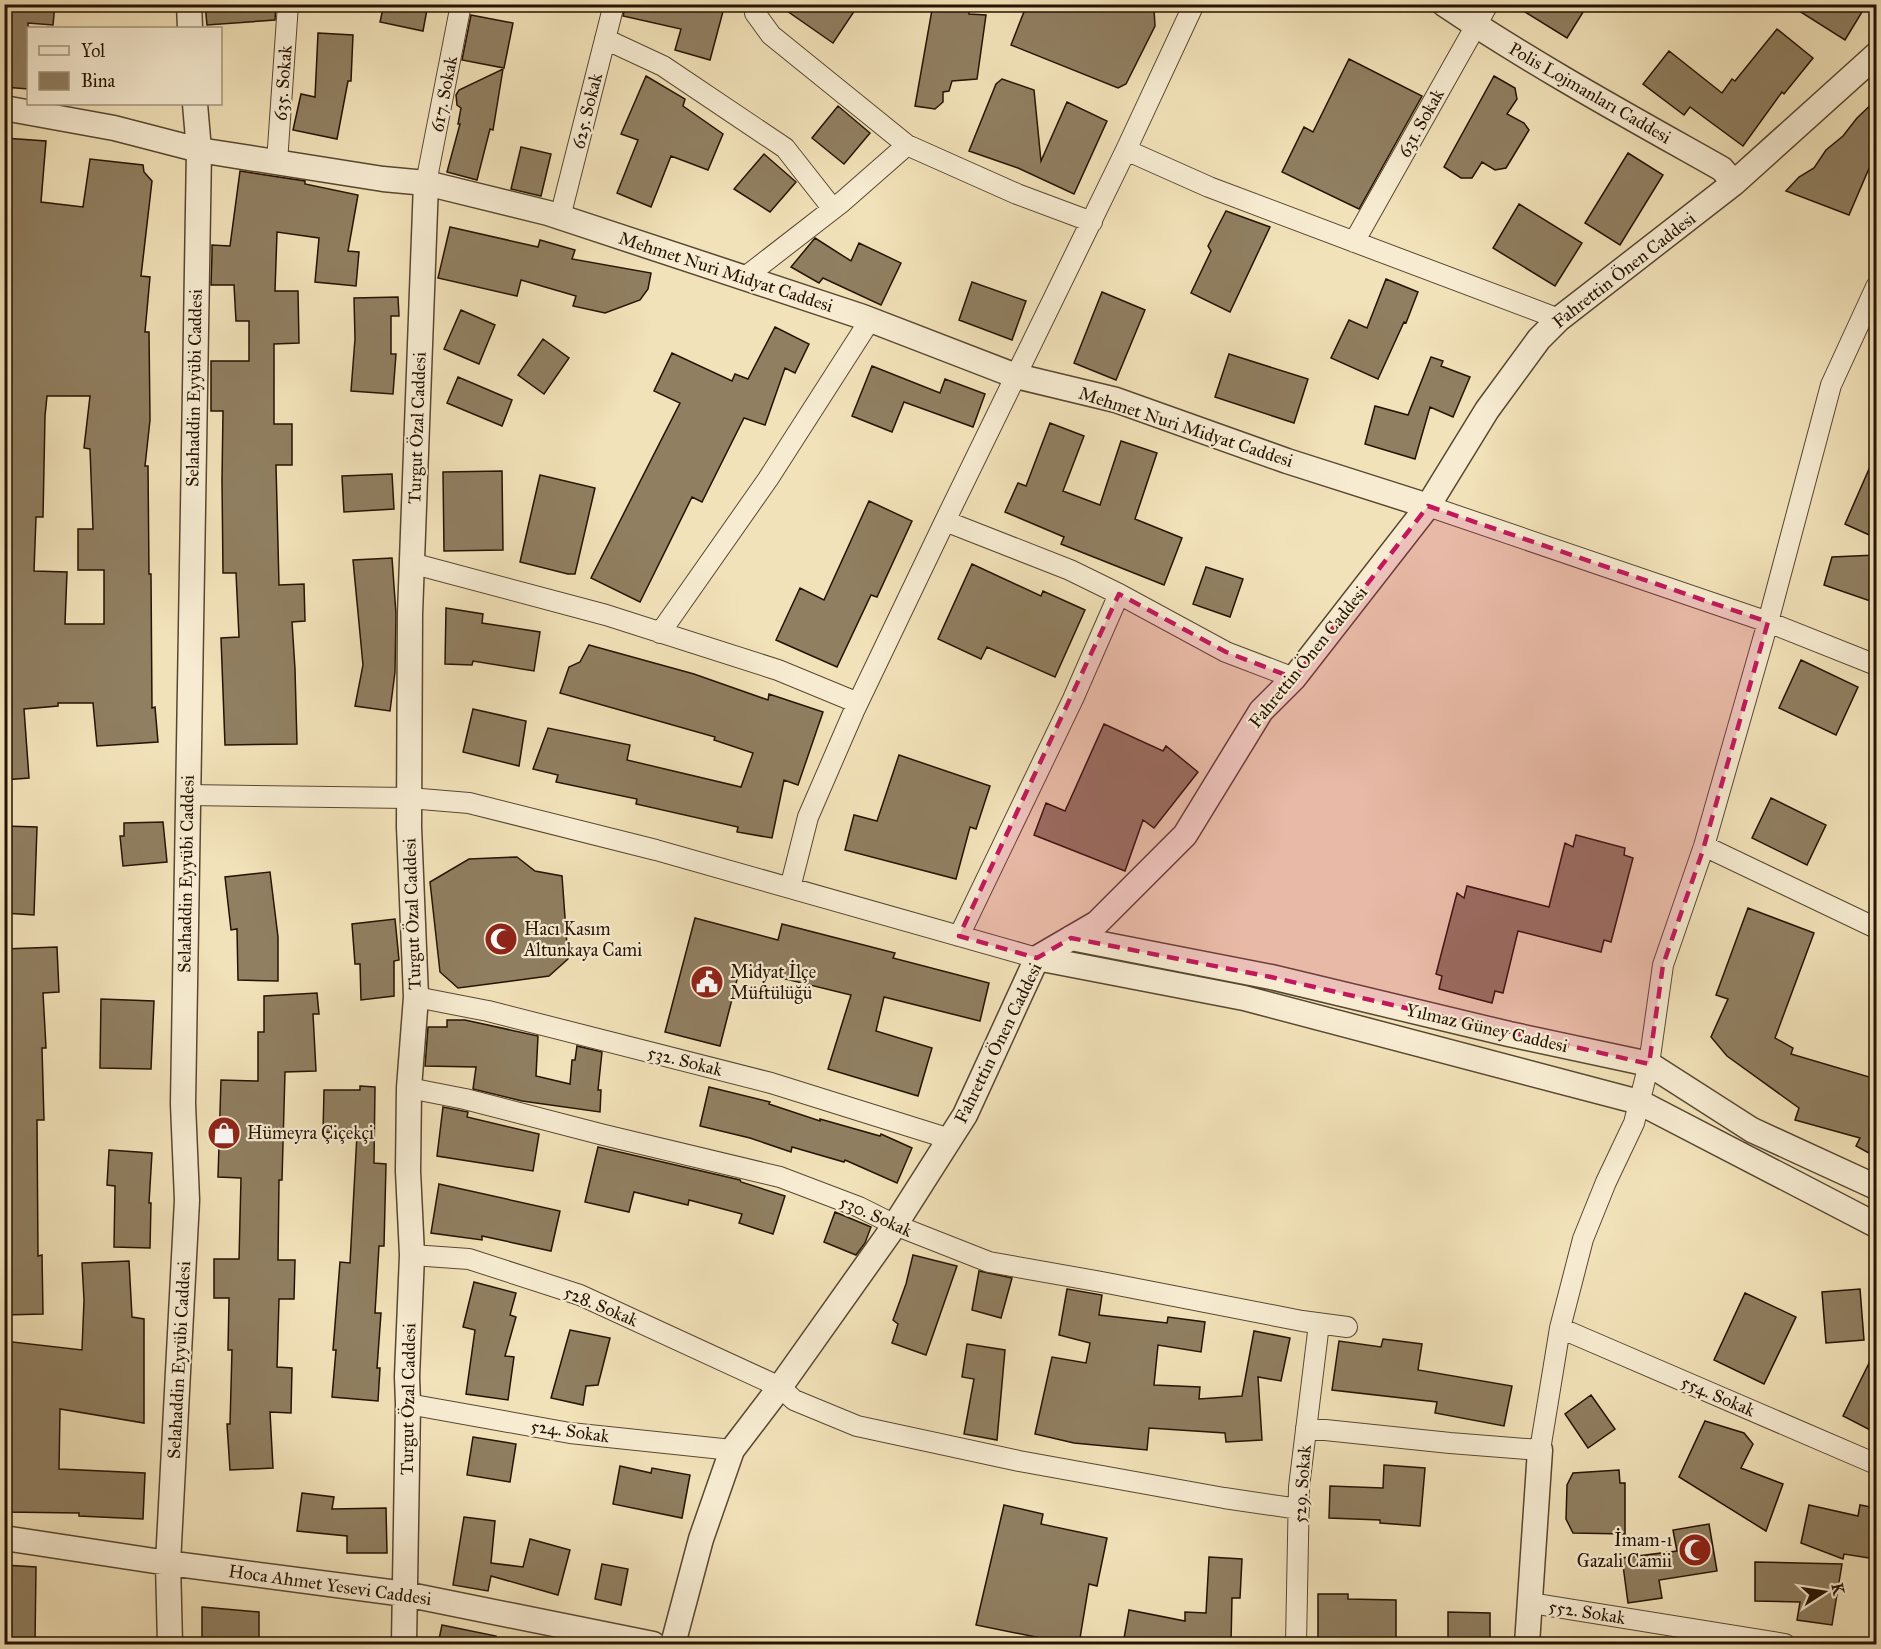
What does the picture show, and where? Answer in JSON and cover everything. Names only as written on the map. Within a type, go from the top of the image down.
[{"type":"street","points":[[189,4],[190,27]]},
{"type":"street","name":"635. Sokak","points":[[277,162],[288,4]]},
{"type":"street","name":"617. Sokak","points":[[426,183],[461,4]]},
{"type":"street","name":"625. Sokak","points":[[560,217],[614,4]]},
{"type":"street","points":[[754,4],[755,13],[771,36],[907,145],[1017,194],[1092,222]]},
{"type":"street","points":[[790,888],[808,817],[858,703],[945,520],[1092,222],[1194,4]]},
{"type":"street","name":"Polis Lojmanları Caddesi","points":[[1444,4],[1476,26],[1622,113],[1722,169],[1734,183]]},
{"type":"street","name":"631. Sokak","points":[[1354,242],[1488,4]]},
{"type":"street","points":[[605,39],[663,66],[785,148],[833,209]]},
{"type":"street","name":"Fahrettin Önen Caddesi","points":[[673,1644],[701,1539],[732,1450],[780,1387],[895,1225],[965,1115],[1037,957],[1097,923],[1185,835],[1260,711],[1294,678],[1428,506],[1487,410],[1539,339],[1559,319],[1734,183],[1876,55]]},
{"type":"street","name":"Selahaddin Eyyübi Caddesi","points":[[170,1644],[168,1563],[187,1200],[183,1104],[199,150],[195,105]]},
{"type":"street","name":"Mehmet Nuri Midyat Caddesi","points":[[4,108],[114,128],[199,150],[426,183],[560,217],[870,320],[1016,376],[1116,400],[1287,461],[1428,506]]},
{"type":"street","points":[[744,278],[833,209],[907,145]]},
{"type":"street","points":[[1126,150],[1209,187],[1559,319]]},
{"type":"street","name":"Turgut Özal Caddesi","points":[[404,1644],[407,1377],[412,1255],[408,1172],[409,1088],[416,997],[409,798],[411,563],[426,183]]},
{"type":"street","points":[[1527,1644],[1540,1450],[1560,1328],[1583,1239],[1606,1182],[1634,1123],[1649,1064],[1663,965],[1704,846],[1768,622],[1831,385],[1876,287]]},
{"type":"street","points":[[660,633],[768,479],[870,320]]},
{"type":"street","points":[[1428,506],[1768,622],[1876,665]]},
{"type":"street","points":[[945,520],[1070,570],[1226,652],[1294,678]]},
{"type":"street","points":[[411,563],[606,615],[778,670],[858,703]]},
{"type":"street","points":[[959,936],[1073,699],[1119,594]]},
{"type":"street","points":[[187,795],[409,798],[469,803],[656,850],[1037,957],[1244,998],[1639,1102],[1876,1225]]},
{"type":"street","points":[[1704,846],[1876,928]]},
{"type":"street","name":"Yılmaz Güney Caddesi","points":[[1071,939],[1271,977],[1509,1034],[1649,1064],[1752,1130],[1876,1187]]},
{"type":"street","name":"532. Sokak","points":[[416,997],[488,1011],[771,1083],[950,1139]]},
{"type":"street","name":"530. Sokak","points":[[409,1088],[780,1177],[859,1207],[895,1225],[989,1262],[1319,1324],[1347,1327]]},
{"type":"street","name":"528. Sokak","points":[[412,1255],[469,1259],[580,1295],[780,1387],[794,1400],[857,1426],[1019,1461],[1224,1498],[1299,1509]]},
{"type":"street","name":"529. Sokak","points":[[1296,1644],[1299,1487],[1319,1324]]},
{"type":"street","name":"554. Sokak","points":[[1560,1328],[1876,1464]]},
{"type":"street","name":"524. Sokak","points":[[408,1404],[570,1433],[732,1450]]},
{"type":"street","points":[[1306,1428],[1540,1450]]},
{"type":"street","name":"Hoca Ahmet Yesevi Caddesi","points":[[4,1538],[168,1563],[405,1594],[653,1644]]},
{"type":"street","name":"552. Sokak","points":[[1531,1603],[1785,1644]]},
{"type":"highlighted area","points":[[1428,506],[1768,622],[1702,853],[1663,965],[1649,1064],[1271,977],[1071,938],[1037,958],[959,936],[1119,594],[1226,652],[1294,678]]},
{"type":"building","points":[[4,4],[55,4],[53,25],[28,23],[27,89],[4,87]]},
{"type":"building","points":[[205,4],[276,4],[275,20],[207,25]]},
{"type":"building","points":[[384,4],[428,4],[423,31],[380,22]]},
{"type":"building","points":[[626,4],[725,4],[710,60],[675,50],[681,29],[623,16]]},
{"type":"building","points":[[777,4],[859,4],[833,43]]},
{"type":"building","points":[[933,4],[950,4],[969,8],[969,14],[986,15],[977,79],[952,81],[949,91],[943,92],[943,102],[935,109],[915,106]]},
{"type":"building","points":[[1027,4],[1146,4],[1154,9],[1155,26],[1126,84],[1118,88],[1011,45]]},
{"type":"building","points":[[1512,4],[1588,4],[1567,38]]},
{"type":"building","points":[[1788,4],[1850,4],[1862,12],[1845,40]]},
{"type":"building","points":[[471,15],[513,23],[504,68],[462,60]]},
{"type":"building","points":[[1777,29],[1813,58],[1784,94],[1782,92],[1743,146],[1690,107],[1684,115],[1643,84],[1669,51],[1722,93],[1732,79],[1735,81]]},
{"type":"building","points":[[318,33],[353,35],[351,81],[348,81],[337,139],[293,130],[301,94],[315,97]]},
{"type":"building","points":[[1349,59],[1422,96],[1359,209],[1282,172],[1304,127],[1313,132]]},
{"type":"building","points":[[503,69],[493,130],[490,129],[477,180],[447,172],[460,124],[458,124],[461,108],[457,105],[456,95],[459,90]]},
{"type":"building","points":[[646,76],[685,99],[683,106],[723,134],[708,170],[671,156],[651,207],[617,193],[638,140],[621,134]]},
{"type":"building","points":[[1494,76],[1515,88],[1517,99],[1507,114],[1524,123],[1529,130],[1506,168],[1495,170],[1482,162],[1472,178],[1461,178],[1444,167]]},
{"type":"building","points":[[1002,79],[1034,90],[1041,161],[1067,102],[1107,121],[1074,194],[1018,168],[969,151],[996,84]]},
{"type":"building","points":[[1876,100],[1876,152],[1849,215],[1786,191],[1799,177],[1814,168],[1826,150],[1843,136],[1857,118]]},
{"type":"building","points":[[838,106],[870,133],[844,164],[812,138]]},
{"type":"building","points":[[4,138],[46,141],[41,202],[83,207],[90,159],[143,165],[144,172],[152,181],[141,276],[150,277],[145,332],[149,332],[150,420],[145,466],[148,466],[152,708],[155,707],[158,742],[97,746],[93,703],[58,703],[58,706],[24,709],[29,778],[4,780]],"holes":[[[47,396],[90,396],[84,448],[90,449],[93,529],[78,529],[78,570],[104,570],[104,624],[65,624],[67,572],[34,571],[36,517],[43,517]]]},
{"type":"building","points":[[521,147],[551,154],[541,196],[511,189]]},
{"type":"building","points":[[1628,153],[1663,175],[1620,245],[1585,223]]},
{"type":"building","points":[[764,154],[796,182],[770,212],[734,189]]},
{"type":"building","points":[[240,171],[305,181],[305,184],[358,195],[348,251],[359,252],[356,286],[315,282],[319,238],[277,232],[275,291],[298,291],[299,343],[274,344],[274,424],[292,424],[292,465],[276,465],[279,585],[304,584],[305,621],[292,622],[297,744],[225,745],[221,638],[239,637],[236,573],[223,573],[223,411],[211,411],[211,361],[249,361],[249,321],[236,321],[234,285],[211,285],[212,245],[230,246]]},
{"type":"building","points":[[1519,204],[1582,243],[1555,286],[1493,248]]},
{"type":"building","points":[[1226,211],[1270,227],[1230,312],[1191,293],[1211,251],[1208,246]]},
{"type":"building","points":[[450,227],[538,247],[540,240],[575,250],[572,259],[651,273],[648,289],[640,300],[605,313],[573,306],[576,296],[521,280],[517,296],[438,278]]},
{"type":"building","points":[[815,238],[851,261],[859,243],[901,263],[881,305],[823,278],[819,283],[791,267]]},
{"type":"building","points":[[1386,279],[1418,292],[1406,323],[1404,322],[1378,379],[1331,358],[1349,320],[1367,328]]},
{"type":"building","points":[[972,282],[1026,301],[1012,340],[959,320]]},
{"type":"building","points":[[1102,292],[1145,310],[1116,380],[1074,363]]},
{"type":"building","points":[[398,297],[399,316],[391,316],[391,354],[396,354],[393,394],[351,391],[355,339],[354,298]]},
{"type":"building","points":[[461,310],[495,325],[479,364],[444,349]]},
{"type":"building","points":[[775,327],[809,344],[795,373],[785,368],[765,425],[744,418],[702,502],[692,497],[640,602],[591,578],[680,403],[654,391],[672,353],[732,381],[735,374],[748,379]]},
{"type":"building","points":[[543,339],[569,358],[544,394],[518,375]]},
{"type":"building","points":[[1229,354],[1308,379],[1294,423],[1215,397]]},
{"type":"building","points":[[1431,357],[1443,361],[1441,366],[1470,377],[1453,417],[1430,407],[1415,459],[1365,444],[1375,406],[1408,415]]},
{"type":"building","points":[[872,366],[940,393],[945,379],[985,394],[973,427],[904,402],[892,432],[852,416]]},
{"type":"building","points":[[458,377],[512,400],[502,426],[447,403]]},
{"type":"building","points":[[1050,423],[1084,436],[1063,491],[1100,505],[1121,441],[1157,453],[1135,519],[1182,538],[1164,585],[1061,544],[1064,537],[1005,512],[1018,483],[1026,486]]},
{"type":"building","points":[[1876,453],[1876,538],[1845,524]]},
{"type":"building","points":[[502,471],[503,550],[444,551],[443,472]]},
{"type":"building","points":[[392,474],[394,509],[344,512],[342,476]]},
{"type":"building","points":[[540,475],[595,488],[575,574],[520,562]]},
{"type":"building","points":[[869,501],[912,521],[877,597],[871,595],[837,667],[776,640],[800,588],[824,600]]},
{"type":"building","points":[[1876,555],[1876,603],[1824,585],[1832,557]]},
{"type":"building","points":[[392,558],[396,614],[395,672],[390,711],[355,706],[363,665],[353,560]]},
{"type":"building","points":[[972,564],[1041,596],[1043,591],[1085,610],[1055,677],[987,647],[981,659],[938,639]]},
{"type":"building","points":[[1206,567],[1243,579],[1230,617],[1193,604]]},
{"type":"building","points":[[446,608],[483,614],[482,623],[540,632],[534,671],[473,661],[472,665],[445,664]]},
{"type":"building","points":[[589,645],[694,674],[768,700],[769,694],[823,712],[798,785],[784,780],[772,838],[737,832],[738,827],[636,804],[637,799],[556,782],[558,775],[533,769],[548,728],[630,745],[627,760],[741,787],[753,753],[714,740],[715,737],[560,693],[569,667],[580,662]]},
{"type":"building","points":[[1801,660],[1858,687],[1836,735],[1779,708]]},
{"type":"building","points":[[473,709],[526,721],[519,766],[463,752]]},
{"type":"building","points":[[1104,724],[1163,751],[1166,746],[1198,772],[1154,828],[1143,820],[1125,871],[1034,835],[1046,803],[1065,811]]},
{"type":"building","points":[[899,755],[990,786],[976,829],[970,827],[956,879],[845,850],[854,815],[877,821]]},
{"type":"building","points":[[1771,798],[1826,825],[1807,865],[1752,838]]},
{"type":"building","points":[[163,822],[167,862],[123,866],[120,836],[124,836],[124,823]]},
{"type":"building","points":[[4,826],[37,827],[34,915],[4,913]]},
{"type":"building","points":[[1576,835],[1625,848],[1624,855],[1633,858],[1611,942],[1604,940],[1601,952],[1518,931],[1503,993],[1495,991],[1492,1003],[1439,989],[1442,976],[1436,974],[1457,893],[1464,898],[1467,886],[1549,907],[1565,843],[1573,847]]},
{"type":"building","name":"Hacı Kasım Altunkaya Cami","points":[[517,857],[535,871],[562,876],[568,959],[549,976],[458,988],[440,972],[430,882],[469,859]]},
{"type":"building","points":[[270,872],[278,937],[278,981],[238,980],[237,929],[231,930],[225,877]]},
{"type":"building","points":[[1748,908],[1814,933],[1775,1038],[1793,1048],[1791,1054],[1876,1079],[1876,1157],[1856,1146],[1860,1138],[1795,1120],[1799,1108],[1727,1056],[1711,1037],[1728,999],[1716,995]]},
{"type":"building","points":[[695,918],[778,940],[782,924],[895,953],[893,958],[989,983],[980,1021],[884,997],[876,1031],[932,1048],[918,1096],[828,1069],[851,995],[740,968],[720,1046],[665,1032]]},
{"type":"building","points":[[395,919],[399,960],[394,961],[394,996],[361,1000],[360,964],[355,964],[352,924]]},
{"type":"building","points":[[57,947],[59,992],[43,993],[46,1048],[42,1048],[44,1120],[37,1120],[38,1256],[42,1255],[43,1314],[4,1315],[4,949]]},
{"type":"building","points":[[317,993],[319,1014],[313,1014],[316,1071],[285,1072],[282,1180],[279,1180],[278,1260],[295,1260],[294,1299],[279,1299],[277,1367],[292,1368],[291,1413],[270,1412],[273,1468],[230,1470],[227,1424],[230,1424],[232,1350],[228,1350],[229,1298],[214,1298],[214,1259],[239,1259],[241,1178],[218,1177],[221,1080],[258,1081],[258,1032],[264,1032],[264,996]]},
{"type":"building","points":[[101,999],[154,1001],[151,1069],[100,1068]]},
{"type":"building","points":[[447,1020],[465,1020],[538,1036],[536,1076],[570,1084],[572,1060],[575,1060],[577,1046],[602,1052],[598,1090],[601,1090],[600,1112],[522,1101],[473,1089],[476,1067],[425,1066],[428,1027],[447,1027]]},
{"type":"building","points":[[360,1086],[375,1087],[374,1163],[386,1164],[384,1246],[379,1246],[375,1313],[381,1313],[377,1368],[380,1368],[378,1401],[332,1397],[340,1262],[350,1263],[357,1134],[323,1132],[324,1090],[360,1090]]},
{"type":"building","points":[[709,1087],[770,1102],[769,1104],[820,1121],[820,1119],[880,1136],[881,1134],[912,1148],[897,1183],[845,1160],[844,1162],[792,1147],[791,1152],[750,1138],[700,1126]]},
{"type":"building","points":[[443,1107],[468,1112],[467,1117],[539,1134],[533,1171],[437,1156]]},
{"type":"building","points":[[598,1147],[740,1180],[785,1196],[773,1234],[739,1223],[742,1214],[689,1200],[688,1205],[634,1192],[629,1212],[585,1202]]},
{"type":"building","points":[[109,1150],[152,1153],[149,1203],[151,1203],[150,1248],[114,1247],[115,1186],[107,1185]]},
{"type":"building","points":[[439,1184],[560,1211],[551,1251],[482,1236],[482,1240],[431,1233]]},
{"type":"building","points":[[835,1212],[871,1227],[865,1243],[856,1255],[824,1242]]},
{"type":"building","points":[[913,1255],[957,1266],[926,1355],[892,1343],[898,1324],[893,1320],[906,1284]]},
{"type":"building","points":[[129,1261],[132,1317],[144,1319],[144,1423],[60,1409],[59,1469],[145,1473],[143,1519],[79,1516],[79,1513],[4,1512],[4,1341],[82,1350],[84,1300],[82,1263]]},
{"type":"building","points":[[979,1271],[1012,1278],[1001,1318],[972,1310]]},
{"type":"building","points":[[474,1282],[516,1293],[510,1315],[516,1317],[505,1356],[514,1357],[508,1400],[466,1394],[475,1330],[463,1327]]},
{"type":"building","points":[[1067,1289],[1102,1295],[1099,1315],[1167,1323],[1168,1317],[1205,1322],[1201,1352],[1158,1345],[1154,1385],[1200,1387],[1199,1399],[1242,1396],[1254,1331],[1290,1338],[1281,1381],[1258,1377],[1262,1440],[1226,1442],[1225,1433],[1149,1428],[1147,1450],[1074,1443],[1035,1434],[1052,1357],[1086,1363],[1090,1343],[1059,1335]]},
{"type":"building","points":[[1860,1289],[1864,1340],[1826,1343],[1822,1292]]},
{"type":"building","points":[[1745,1293],[1796,1317],[1764,1384],[1714,1360]]},
{"type":"building","points":[[570,1330],[610,1338],[598,1385],[586,1386],[583,1405],[551,1398]]},
{"type":"building","points":[[1383,1339],[1422,1344],[1418,1370],[1512,1386],[1504,1426],[1435,1413],[1437,1402],[1332,1390],[1339,1341],[1381,1347]]},
{"type":"building","points":[[967,1344],[1005,1350],[997,1440],[964,1434],[974,1379],[962,1377]]},
{"type":"building","points":[[1876,1349],[1876,1433],[1843,1416]]},
{"type":"building","points":[[1591,1395],[1615,1429],[1588,1448],[1565,1414]]},
{"type":"building","points":[[1705,1421],[1744,1433],[1753,1444],[1741,1468],[1783,1484],[1766,1531],[1679,1477]]},
{"type":"building","points":[[473,1437],[516,1444],[510,1482],[467,1475]]},
{"type":"building","points":[[1384,1465],[1425,1468],[1420,1526],[1380,1523],[1380,1520],[1329,1518],[1330,1486],[1383,1488]]},
{"type":"building","points":[[620,1466],[651,1473],[652,1468],[690,1475],[682,1518],[613,1504]]},
{"type":"building","points":[[1619,1470],[1620,1483],[1625,1483],[1625,1534],[1573,1533],[1566,1519],[1567,1485],[1573,1473]]},
{"type":"building","points":[[302,1493],[334,1497],[332,1509],[386,1508],[387,1553],[347,1553],[347,1536],[297,1531]]},
{"type":"building","points":[[1004,1505],[1043,1514],[1041,1524],[1107,1538],[1097,1586],[1089,1584],[1079,1644],[1045,1644],[1046,1639],[976,1625]]},
{"type":"building","points":[[1809,1505],[1858,1516],[1860,1505],[1876,1508],[1876,1559],[1844,1554],[1843,1559],[1801,1543]]},
{"type":"building","points":[[464,1517],[495,1521],[491,1563],[523,1567],[530,1539],[570,1550],[558,1595],[491,1576],[488,1591],[453,1585]]},
{"type":"building","points":[[1709,1524],[1717,1571],[1659,1580],[1662,1598],[1628,1603],[1622,1558],[1677,1551],[1673,1530]]},
{"type":"building","points":[[1209,1557],[1242,1559],[1240,1598],[1232,1598],[1231,1644],[1123,1644],[1129,1610],[1185,1621],[1185,1612],[1206,1613]]},
{"type":"building","points":[[1755,1562],[1842,1564],[1832,1625],[1797,1620],[1800,1602],[1755,1601]]},
{"type":"building","points":[[602,1564],[628,1569],[621,1605],[595,1599]]},
{"type":"building","points":[[4,1565],[36,1567],[35,1644],[4,1644]]},
{"type":"building","points":[[1318,1594],[1348,1594],[1348,1599],[1396,1600],[1396,1644],[1365,1644],[1365,1638],[1318,1638]]},
{"type":"building","points":[[202,1607],[259,1612],[259,1644],[202,1644]]},
{"type":"building","points":[[1448,1612],[1490,1613],[1490,1644],[1448,1644]]},
{"type":"building","points":[[442,1625],[496,1636],[495,1644],[438,1644]]},
{"type":"place","name":"Hacı Kasım Altunkaya Cami","points":[[501,939]]},
{"type":"place","name":"Midyat İlçe Müftülüğü","points":[[707,982]]},
{"type":"place","name":"Hümeyra Çiçekçi","points":[[224,1133]]},
{"type":"place","name":"İmam-ı Gazali Camii","points":[[1695,1550]]}]
